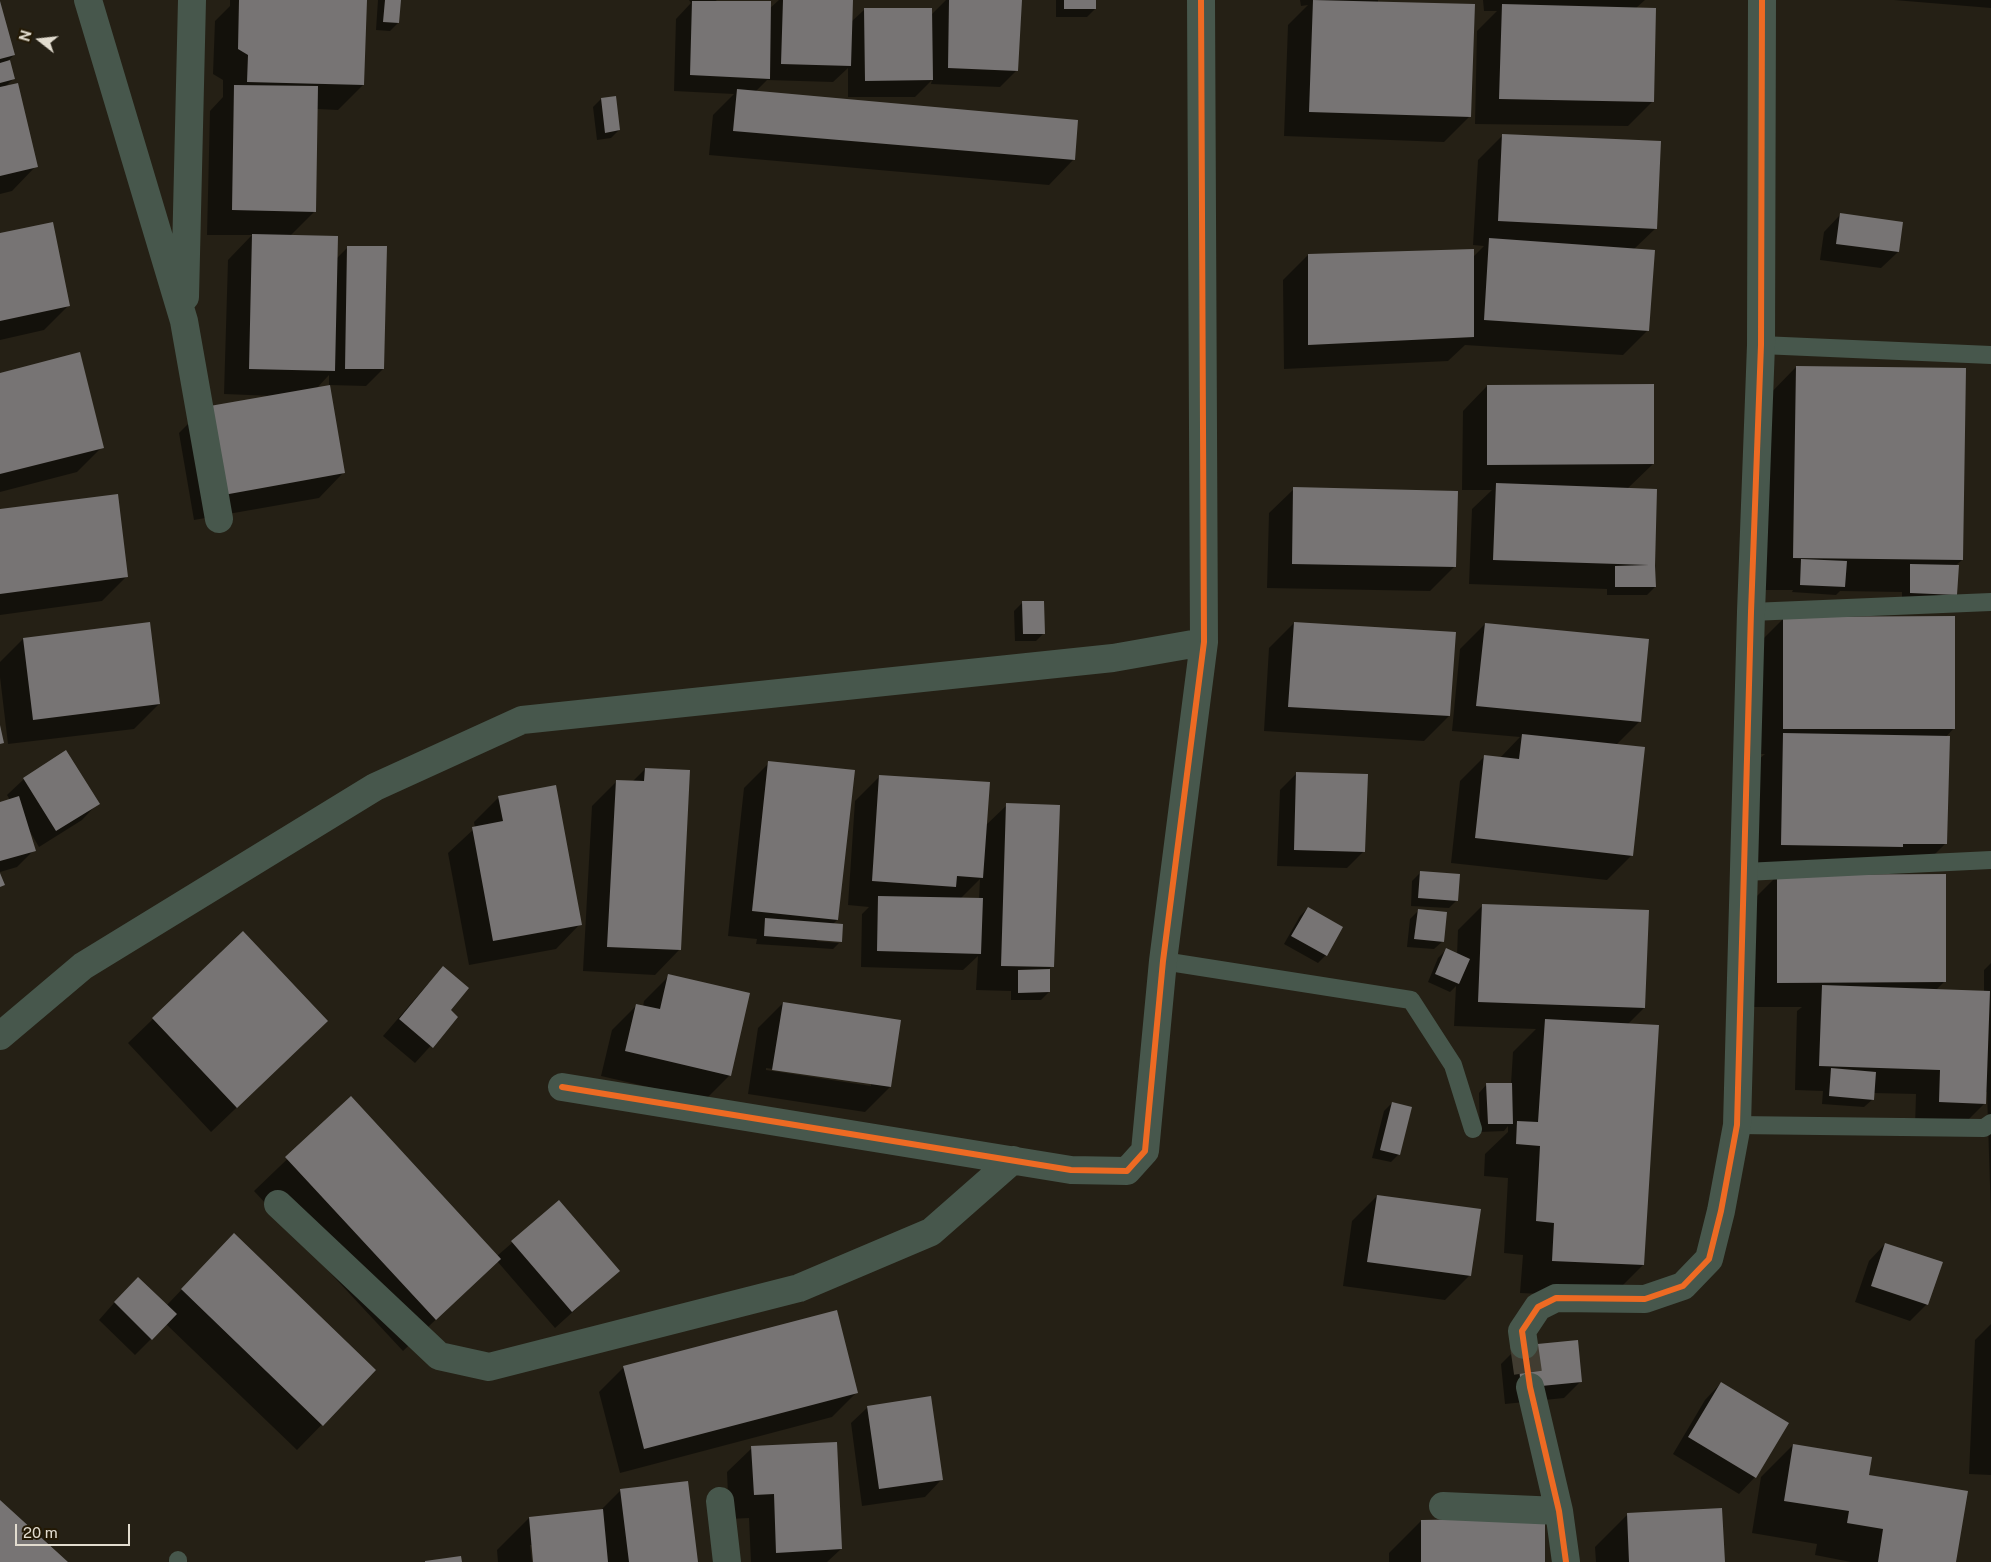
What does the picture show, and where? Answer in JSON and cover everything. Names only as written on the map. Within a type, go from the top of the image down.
[{"type":"street","points":[[88,0],[184,321],[220,519]]},
{"type":"street","points":[[184,321],[192,0]]},
{"type":"street","points":[[562,1087],[1071,1170],[1127,1171],[1144,1151],[1163,961],[1204,642],[1201,0]]},
{"type":"street","points":[[1524,1345],[1522,1331],[1538,1307],[1556,1298],[1645,1299],[1683,1286],[1710,1259],[1737,1125],[1745,872],[1750,612],[1760,345],[1762,0]]},
{"type":"street","points":[[0,1036],[83,966],[376,787],[522,720],[1113,658],[1204,642]]},
{"type":"street","points":[[278,1204],[439,1356],[489,1367],[799,1288],[931,1232],[1013,1160]]},
{"type":"street","points":[[1530,1387],[1560,1511],[1566,1562]]},
{"type":"street","points":[[720,1501],[727,1562]]},
{"type":"street","points":[[1443,1506],[1560,1511]]},
{"type":"lane","points":[[1760,345],[1991,355]]},
{"type":"lane","points":[[1750,612],[1991,602]]},
{"type":"lane","points":[[1745,872],[1991,860]]},
{"type":"lane","points":[[1163,961],[1411,1000],[1454,1065],[1473,1129]]},
{"type":"lane","points":[[1737,1125],[1984,1128],[1991,1123]]},
{"type":"building","points":[[239,0],[367,0],[364,85],[247,82],[248,55],[238,49]]},
{"type":"building","points":[[385,0],[401,0],[399,23],[383,22]]},
{"type":"building","points":[[783,0],[853,0],[851,66],[781,64]]},
{"type":"building","points":[[949,0],[1022,0],[1018,71],[948,68]]},
{"type":"building","points":[[1064,0],[1096,0],[1096,9],[1064,9]]},
{"type":"building","points":[[1313,0],[1475,4],[1471,117],[1309,112]]},
{"type":"building","points":[[0,1],[15,55],[0,59]]},
{"type":"building","points":[[692,1],[771,1],[770,79],[690,75]]},
{"type":"building","points":[[1502,4],[1656,8],[1654,102],[1499,99]]},
{"type":"building","points":[[864,8],[932,8],[933,80],[865,81]]},
{"type":"building","points":[[10,60],[15,79],[0,83],[0,63]]},
{"type":"building","points":[[18,83],[38,167],[0,176],[0,87]]},
{"type":"building","points":[[234,85],[318,86],[316,212],[232,210]]},
{"type":"building","points":[[737,89],[1078,120],[1075,160],[733,131]]},
{"type":"building","points":[[616,96],[620,130],[605,133],[601,98]]},
{"type":"building","points":[[1502,134],[1661,141],[1657,229],[1498,221]]},
{"type":"building","points":[[1840,213],[1903,222],[1899,252],[1836,244]]},
{"type":"building","points":[[53,222],[70,306],[0,321],[0,233]]},
{"type":"building","points":[[252,234],[338,236],[335,371],[249,369]]},
{"type":"building","points":[[1489,238],[1655,250],[1649,331],[1484,320]]},
{"type":"building","points":[[347,246],[387,246],[384,369],[345,369]]},
{"type":"building","points":[[1474,249],[1474,337],[1308,345],[1308,254]]},
{"type":"building","points":[[80,352],[104,448],[0,474],[0,373]]},
{"type":"building","points":[[1796,366],[1966,368],[1963,560],[1793,558]]},
{"type":"building","points":[[1654,384],[1654,464],[1487,465],[1487,385]]},
{"type":"building","points":[[330,385],[345,473],[218,496],[204,407]]},
{"type":"building","points":[[1496,483],[1657,489],[1656,587],[1615,587],[1615,566],[1649,565],[1493,560]]},
{"type":"building","points":[[1293,487],[1458,491],[1456,567],[1292,564]]},
{"type":"building","points":[[118,494],[128,577],[0,594],[0,509]]},
{"type":"building","points":[[1801,559],[1847,561],[1845,587],[1800,585]]},
{"type":"building","points":[[1910,564],[1959,565],[1957,595],[1910,593]]},
{"type":"building","points":[[1022,601],[1044,601],[1045,634],[1023,634]]},
{"type":"building","points":[[1955,616],[1955,729],[1783,729],[1783,617]]},
{"type":"building","points":[[150,622],[160,704],[33,720],[23,638]]},
{"type":"building","points":[[1294,622],[1456,632],[1450,716],[1288,707]]},
{"type":"building","points":[[1485,623],[1649,639],[1641,722],[1476,706]]},
{"type":"building","points":[[0,725],[4,743],[0,744]]},
{"type":"building","points":[[1783,733],[1950,736],[1947,844],[1903,844],[1903,847],[1781,845]]},
{"type":"building","points":[[1522,734],[1645,747],[1633,856],[1475,838],[1484,755],[1519,759]]},
{"type":"building","points":[[66,750],[100,804],[56,831],[23,778]]},
{"type":"building","points":[[768,761],[855,770],[838,920],[752,911]]},
{"type":"building","points":[[645,768],[690,770],[681,950],[607,947],[616,780],[644,781]]},
{"type":"building","points":[[1296,772],[1368,774],[1365,852],[1294,850]]},
{"type":"building","points":[[879,775],[990,782],[983,878],[957,876],[956,887],[872,881]]},
{"type":"building","points":[[556,785],[582,925],[493,941],[472,827],[503,821],[498,796]]},
{"type":"building","points":[[19,796],[36,851],[0,861],[0,802]]},
{"type":"building","points":[[1006,803],[1060,805],[1054,967],[1001,966]]},
{"type":"building","points":[[1420,871],[1460,874],[1458,901],[1418,898]]},
{"type":"building","points":[[0,873],[5,885],[0,887]]},
{"type":"building","points":[[1946,874],[1946,982],[1777,983],[1777,875]]},
{"type":"building","points":[[878,896],[983,898],[981,954],[877,951]]},
{"type":"building","points":[[1482,904],[1649,910],[1645,1008],[1478,1002]]},
{"type":"building","points":[[1308,907],[1343,927],[1327,956],[1291,936]]},
{"type":"building","points":[[1418,909],[1447,912],[1444,942],[1414,939]]},
{"type":"building","points":[[765,918],[843,924],[842,942],[764,936]]},
{"type":"building","points":[[243,931],[328,1021],[237,1108],[152,1018]]},
{"type":"building","points":[[1446,948],[1470,959],[1459,984],[1435,974]]},
{"type":"building","points":[[443,966],[469,988],[451,1010],[458,1017],[433,1048],[399,1019]]},
{"type":"building","points":[[1050,969],[1050,992],[1018,993],[1018,970]]},
{"type":"building","points":[[668,974],[750,993],[731,1076],[625,1051],[636,1004],[660,1009]]},
{"type":"building","points":[[1822,985],[1990,991],[1986,1104],[1939,1102],[1940,1070],[1819,1066]]},
{"type":"building","points":[[783,1002],[901,1020],[891,1087],[772,1070]]},
{"type":"building","points":[[1545,1019],[1659,1025],[1644,1265],[1552,1261],[1554,1223],[1536,1221],[1540,1146],[1516,1144],[1517,1121],[1538,1122]]},
{"type":"building","points":[[1831,1068],[1876,1072],[1874,1100],[1829,1096]]},
{"type":"building","points":[[1486,1083],[1512,1083],[1513,1124],[1488,1124]]},
{"type":"building","points":[[351,1096],[501,1259],[436,1320],[285,1157]]},
{"type":"building","points":[[1392,1102],[1412,1107],[1400,1155],[1380,1150]]},
{"type":"building","points":[[1377,1195],[1481,1209],[1471,1276],[1367,1262]]},
{"type":"building","points":[[559,1200],[620,1271],[572,1312],[511,1241]]},
{"type":"building","points":[[234,1233],[376,1370],[323,1426],[181,1289]]},
{"type":"building","points":[[1885,1243],[1943,1262],[1928,1305],[1871,1286]]},
{"type":"building","points":[[138,1277],[177,1314],[152,1340],[114,1302]]},
{"type":"building","points":[[837,1310],[858,1393],[644,1449],[623,1366]]},
{"type":"building","points":[[1578,1340],[1582,1382],[1521,1388],[1517,1346]]},
{"type":"building","points":[[1721,1382],[1789,1423],[1756,1478],[1688,1437]]},
{"type":"building","points":[[931,1396],[943,1480],[879,1489],[867,1406]]},
{"type":"building","points":[[837,1442],[842,1549],[776,1553],[774,1494],[754,1495],[751,1446]]},
{"type":"building","points":[[1793,1444],[1872,1457],[1869,1475],[1968,1491],[1956,1562],[1878,1562],[1883,1529],[1847,1523],[1849,1511],[1784,1501]]},
{"type":"building","points":[[688,1481],[698,1562],[629,1562],[620,1489]]},
{"type":"building","points":[[0,1500],[68,1562],[0,1562]]},
{"type":"building","points":[[1722,1508],[1725,1562],[1629,1562],[1627,1513]]},
{"type":"building","points":[[603,1509],[608,1562],[533,1562],[529,1517]]},
{"type":"building","points":[[1545,1518],[1545,1562],[1421,1562],[1421,1520]]},
{"type":"building","points":[[461,1556],[462,1562],[425,1562],[425,1561]]},
{"type":"tunnel","points":[[1524,1345],[1530,1387]]},
{"type":"cycle path","points":[[562,1087],[1071,1170],[1127,1171],[1145,1151],[1163,961],[1204,642],[1201,0]]},
{"type":"cycle path","points":[[1566,1562],[1559,1511],[1530,1387],[1522,1331],[1538,1307],[1556,1298],[1645,1299],[1683,1286],[1709,1259],[1721,1211],[1737,1125],[1751,612],[1761,345],[1762,0]]}]
